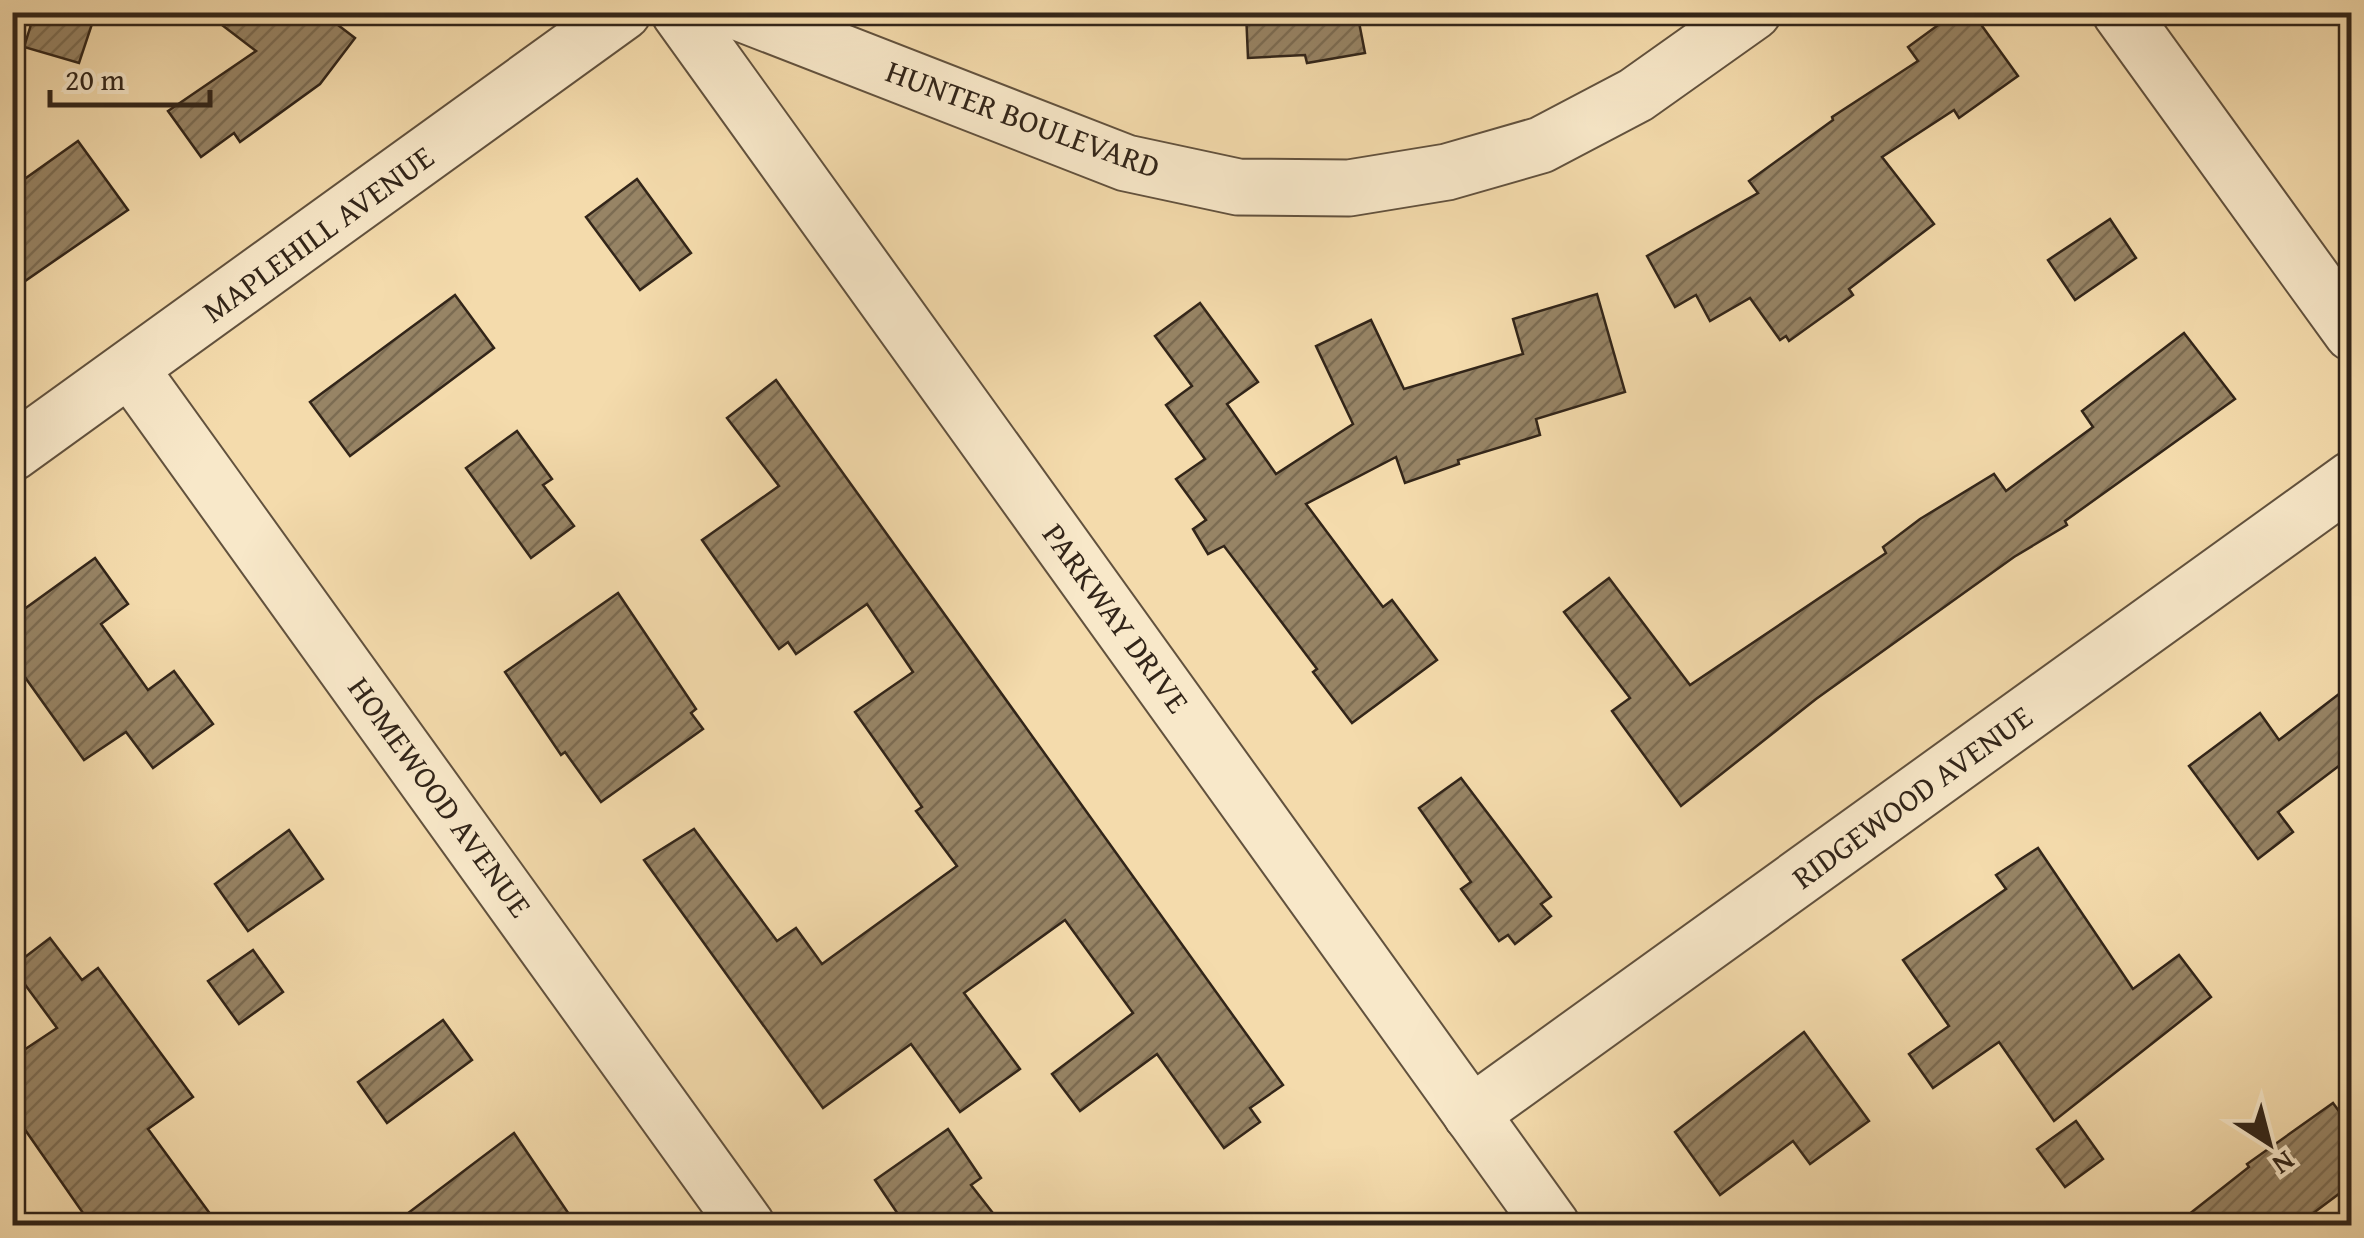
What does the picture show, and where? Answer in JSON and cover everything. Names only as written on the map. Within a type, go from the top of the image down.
[{"type":"street","name":"MAPLEHILL AVENUE","points":[[12,454],[623,12]]},
{"type":"street","name":"PARKWAY DRIVE","points":[[679,12],[1552,1226]]},
{"type":"street","name":"HUNTER BOULEVARD","points":[[738,12],[1126,164],[1238,186],[1349,188],[1447,172],[1541,145],[1636,96],[1753,12]]},
{"type":"street","points":[[2120,12],[2352,333]]},
{"type":"street","name":"HOMEWOOD AVENUE","points":[[131,370],[746,1226]]},
{"type":"street","name":"RIDGEWOOD AVENUE","points":[[1471,1114],[2352,479]]},
{"type":"building","points":[[35,12],[96,12],[79,63],[24,47]]},
{"type":"building","points":[[205,12],[321,12],[355,38],[320,84],[240,142],[234,133],[201,157],[168,111],[256,51]]},
{"type":"building","points":[[1246,12],[1357,12],[1365,53],[1307,63],[1305,55],[1248,58]]},
{"type":"building","points":[[1956,12],[1972,12],[2018,76],[1959,118],[1954,110],[1882,157],[1934,224],[1849,289],[1853,295],[1789,341],[1786,336],[1780,340],[1750,298],[1710,321],[1696,295],[1675,307],[1647,256],[1758,193],[1749,181],[1832,117],[1918,61],[1908,47]]},
{"type":"building","points":[[78,141],[128,210],[12,290],[12,188]]},
{"type":"building","points":[[637,179],[691,253],[640,290],[586,217]]},
{"type":"building","points":[[2110,219],[2136,258],[2075,300],[2048,260]]},
{"type":"building","points":[[1597,294],[1625,392],[1536,419],[1540,435],[1458,460],[1459,464],[1405,483],[1396,457],[1306,504],[1383,607],[1392,600],[1437,660],[1352,723],[1313,672],[1317,669],[1224,546],[1208,554],[1193,529],[1206,520],[1176,479],[1205,459],[1166,405],[1192,386],[1155,336],[1200,303],[1258,382],[1227,404],[1276,474],[1353,424],[1316,346],[1371,320],[1404,389],[1523,354],[1513,319]]},
{"type":"building","points":[[455,295],[494,348],[350,456],[310,402]]},
{"type":"building","points":[[2184,333],[2235,399],[2065,521],[2067,525],[2014,557],[1816,699],[1681,806],[1612,711],[1630,698],[1564,612],[1609,578],[1690,685],[1886,553],[1883,547],[1920,519],[1994,474],[2006,491],[2093,427],[2082,411]]},
{"type":"building","points":[[776,380],[1283,1085],[1250,1108],[1260,1122],[1224,1148],[1157,1054],[1080,1111],[1052,1074],[1133,1013],[1065,920],[964,993],[1020,1069],[960,1112],[911,1044],[823,1108],[644,860],[694,829],[777,941],[796,928],[822,964],[957,866],[916,811],[922,807],[855,712],[913,672],[867,604],[796,654],[788,642],[779,649],[702,540],[779,486],[727,418]]},
{"type":"building","points":[[517,431],[552,479],[543,485],[574,526],[531,558],[466,468]]},
{"type":"building","points":[[95,558],[128,604],[101,624],[148,690],[174,671],[213,724],[153,768],[126,732],[84,760],[12,659],[12,618]]},
{"type":"building","points":[[618,593],[696,709],[691,713],[703,729],[601,802],[565,752],[561,755],[505,672]]},
{"type":"building","points":[[2352,684],[2352,756],[2278,812],[2293,832],[2258,859],[2189,766],[2260,713],[2279,740]]},
{"type":"building","points":[[1461,778],[1551,897],[1541,904],[1551,916],[1515,944],[1508,935],[1499,941],[1461,889],[1471,882],[1419,808]]},
{"type":"building","points":[[289,830],[323,879],[248,931],[215,884]]},
{"type":"building","points":[[2038,848],[2133,989],[2179,955],[2211,997],[2054,1121],[1999,1042],[1933,1088],[1909,1054],[1949,1026],[1903,960],[2006,889],[1996,875]]},
{"type":"building","points":[[50,938],[82,980],[98,968],[193,1097],[148,1129],[219,1226],[92,1226],[12,1111],[12,1058],[57,1028],[12,967]]},
{"type":"building","points":[[253,950],[283,992],[239,1024],[208,981]]},
{"type":"building","points":[[443,1020],[472,1060],[387,1123],[358,1082]]},
{"type":"building","points":[[1804,1032],[1869,1121],[1810,1164],[1793,1141],[1720,1195],[1675,1132]]},
{"type":"building","points":[[2333,1103],[2352,1129],[2352,1184],[2296,1226],[2174,1226],[2249,1167],[2247,1164]]},
{"type":"building","points":[[2076,1121],[2103,1159],[2065,1187],[2037,1149]]},
{"type":"building","points":[[948,1129],[981,1178],[971,1185],[1003,1226],[906,1226],[875,1180]]},
{"type":"building","points":[[514,1133],[577,1226],[391,1226]]}]
